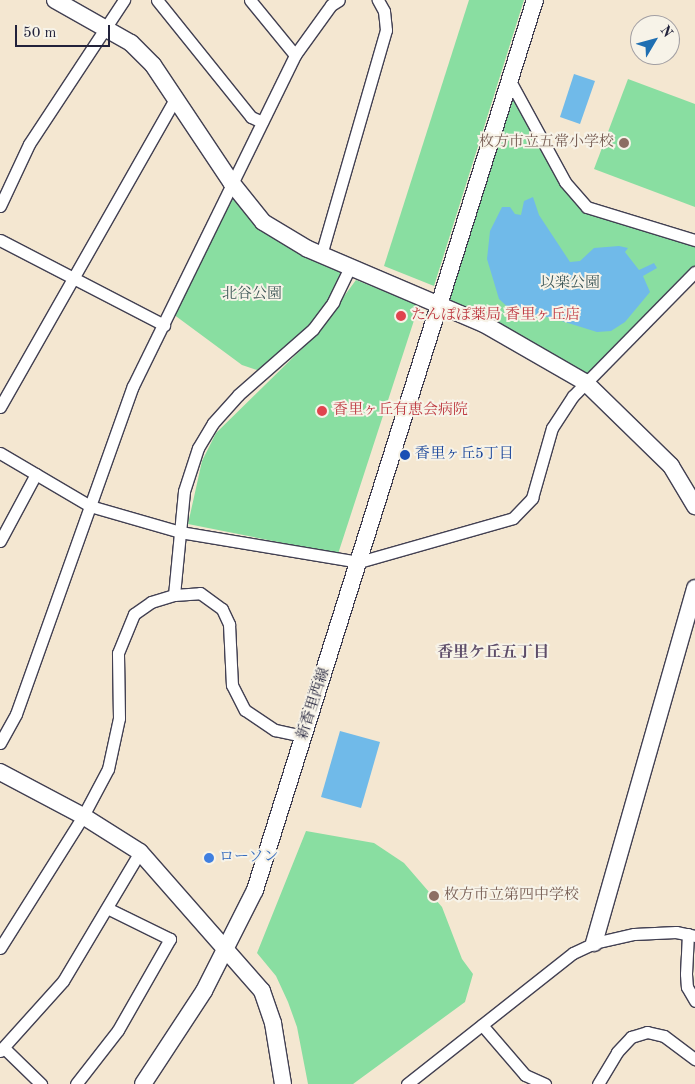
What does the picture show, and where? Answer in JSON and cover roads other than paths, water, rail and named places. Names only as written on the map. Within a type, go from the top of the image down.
[{"type":"street","points":[[56,0],[105,26],[131,43],[153,66],[176,97],[231,182],[264,222],[281,235],[321,255],[440,303],[585,382],[665,460],[694,497]]},
{"type":"street","points":[[0,206],[29,144],[105,26],[124,0]]},
{"type":"street","points":[[157,0],[251,117],[262,122]]},
{"type":"street","points":[[250,0],[295,55]]},
{"type":"street","points":[[321,255],[386,30],[384,11],[378,0]]},
{"type":"street","name":"新香里西線","points":[[142,1084],[204,991],[228,949],[261,872],[535,0]]},
{"type":"street","points":[[0,743],[16,714],[133,386],[164,325],[231,182],[295,55],[332,2]]},
{"type":"street","points":[[510,81],[565,182],[587,207],[695,240]]},
{"type":"street","points":[[0,407],[72,277],[176,97]]},
{"type":"street","points":[[0,240],[164,325]]},
{"type":"street","points":[[174,595],[180,532],[190,470],[213,423],[238,395],[313,329],[332,302],[350,267]]},
{"type":"street","points":[[0,452],[90,506],[180,532],[359,562],[513,518],[532,498],[552,428],[585,382],[695,272]]},
{"type":"street","points":[[0,541],[36,474]]},
{"type":"street","points":[[594,944],[695,588]]},
{"type":"street","points":[[0,948],[83,816],[108,769],[119,718],[118,652],[126,627],[134,614],[151,602],[174,595],[200,593],[222,609],[229,624],[232,685],[245,710],[275,730],[303,736]]},
{"type":"street","points":[[0,772],[83,816],[140,852],[228,949],[262,991],[273,1024],[283,1084]]},
{"type":"street","points":[[42,1084],[2,1050],[62,981],[140,852]]},
{"type":"street","points":[[76,1084],[118,1030],[170,938],[107,908]]},
{"type":"street","points":[[407,1084],[573,953],[594,944],[634,934],[691,935],[686,974],[687,987],[695,1001]]},
{"type":"street","points":[[482,1025],[523,1080],[544,1084]]},
{"type":"street","points":[[598,1084],[617,1052],[631,1037],[647,1032],[664,1036],[695,1059]]},
{"type":"water","points":[[574,74],[595,81],[580,124],[560,117]]},
{"type":"water","points":[[533,197],[539,215],[570,262],[580,261],[594,248],[619,246],[628,248],[625,252],[639,270],[654,263],[657,268],[643,276],[650,292],[625,322],[611,331],[597,332],[552,318],[512,311],[499,299],[487,259],[490,231],[502,207],[510,207],[515,214],[521,215],[524,201]]},
{"type":"water","points":[[340,731],[380,742],[361,808],[321,797]]},
{"type":"place","name":"枚方市立五常小学校","points":[[624,143]]},
{"type":"place","name":"たんぽぽ薬局 香里ヶ丘店","points":[[401,316]]},
{"type":"place","name":"香里ヶ丘有恵会病院","points":[[322,411]]},
{"type":"place","name":"香里ヶ丘5丁目","points":[[405,455]]},
{"type":"place","name":"ローソン","points":[[209,858]]},
{"type":"place","name":"枚方市立第四中学校","points":[[434,896]]},
{"type":"district","name":"香里ケ丘五丁目","points":[[493,653]]},
{"type":"park label","name":"以楽公園","points":[[570,284]]},
{"type":"park label","name":"北谷公園","points":[[252,295]]}]
